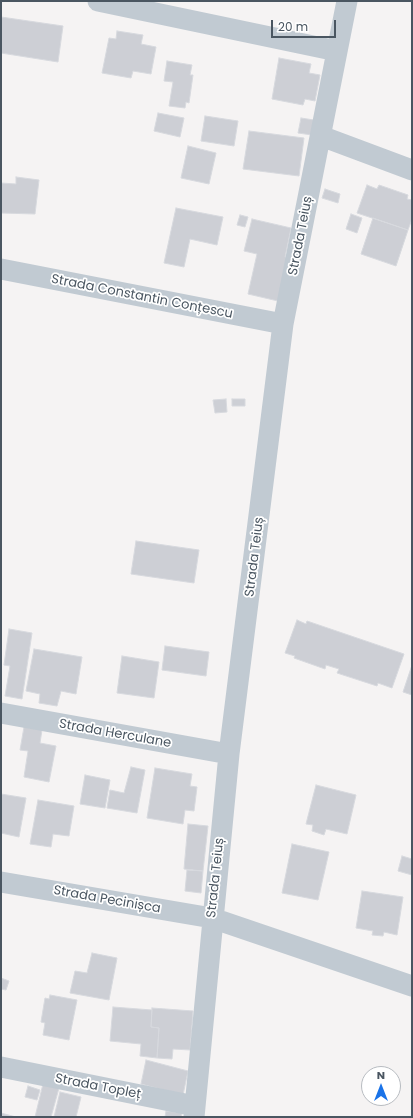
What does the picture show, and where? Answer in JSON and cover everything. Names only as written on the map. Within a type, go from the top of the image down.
[{"type":"street","points":[[98,1],[337,50]]},
{"type":"street","name":"Strada Teiuș","points":[[194,1111],[212,918],[230,754],[283,324],[347,1]]},
{"type":"street","points":[[321,136],[412,170]]},
{"type":"street","name":"Strada Constantin Conțescu","points":[[1,269],[283,324]]},
{"type":"street","name":"Strada Herculane","points":[[1,713],[230,754]]},
{"type":"street","name":"Strada Pecinișca","points":[[1,882],[212,918],[412,986]]},
{"type":"street","name":"Strada Topleț","points":[[1,1067],[194,1111]]},
{"type":"building","points":[[1,17],[63,26],[58,62],[1,53]]},
{"type":"building","points":[[117,31],[143,35],[141,44],[156,47],[151,74],[133,71],[131,78],[102,73],[109,38],[116,39]]},
{"type":"building","points":[[279,58],[311,64],[309,73],[320,75],[315,101],[305,99],[303,105],[272,99]]},
{"type":"building","points":[[167,61],[192,65],[190,75],[193,75],[189,103],[186,102],[185,108],[169,106],[173,82],[164,81]]},
{"type":"building","points":[[158,113],[184,118],[180,137],[154,131]]},
{"type":"building","points":[[205,116],[238,121],[234,146],[201,141]]},
{"type":"building","points":[[301,118],[314,120],[312,135],[298,133]]},
{"type":"building","points":[[249,131],[304,138],[299,176],[243,169]]},
{"type":"building","points":[[188,146],[216,153],[209,184],[181,178]]},
{"type":"building","points":[[16,177],[39,180],[35,214],[1,213],[1,183],[16,184]]},
{"type":"building","points":[[367,185],[377,189],[379,185],[408,195],[407,199],[412,200],[412,219],[408,230],[357,213]]},
{"type":"building","points":[[325,189],[340,194],[338,203],[322,198]]},
{"type":"building","points":[[176,208],[223,217],[217,245],[190,239],[184,267],[164,263]]},
{"type":"building","points":[[351,214],[362,218],[357,233],[346,229]]},
{"type":"building","points":[[240,215],[248,217],[245,227],[237,225]]},
{"type":"building","points":[[373,218],[408,230],[396,266],[361,254]]},
{"type":"building","points":[[252,219],[291,228],[285,257],[289,258],[278,301],[248,294],[257,254],[244,251]]},
{"type":"building","points":[[226,399],[227,412],[215,413],[213,400]]},
{"type":"building","points":[[232,399],[245,399],[245,406],[232,406]]},
{"type":"building","points":[[136,541],[199,550],[194,583],[131,574]]},
{"type":"building","points":[[297,620],[306,624],[307,621],[404,654],[392,688],[378,683],[377,686],[337,673],[339,669],[326,665],[325,669],[294,658],[295,656],[285,653]]},
{"type":"building","points":[[9,629],[32,633],[22,699],[5,696],[10,666],[4,665]]},
{"type":"building","points":[[165,646],[209,652],[206,676],[162,670]]},
{"type":"building","points":[[34,649],[82,657],[76,694],[61,691],[57,706],[39,703],[40,694],[26,691]]},
{"type":"building","points":[[122,656],[159,662],[154,698],[117,693]]},
{"type":"building","points":[[412,665],[412,695],[403,692]]},
{"type":"building","points":[[24,727],[42,730],[40,743],[56,746],[49,782],[24,777],[28,751],[20,750]]},
{"type":"building","points":[[131,767],[145,770],[137,813],[107,808],[110,790],[124,793]]},
{"type":"building","points":[[155,768],[192,774],[190,786],[197,787],[194,811],[185,810],[183,824],[147,818]]},
{"type":"building","points":[[85,775],[110,780],[105,808],[80,804]]},
{"type":"building","points":[[316,785],[356,795],[347,834],[326,829],[324,835],[312,831],[313,825],[306,824]]},
{"type":"building","points":[[1,794],[26,798],[19,837],[1,833]]},
{"type":"building","points":[[38,800],[74,806],[69,836],[53,834],[51,847],[30,844]]},
{"type":"building","points":[[188,824],[208,826],[203,871],[184,869]]},
{"type":"building","points":[[292,844],[329,852],[318,900],[282,893]]},
{"type":"building","points":[[402,856],[412,859],[412,875],[398,871]]},
{"type":"building","points":[[187,870],[203,871],[201,893],[185,891]]},
{"type":"building","points":[[362,891],[403,897],[397,935],[384,932],[383,936],[372,935],[373,931],[356,928]]},
{"type":"building","points":[[92,953],[117,958],[109,1000],[70,993],[75,971],[87,973]]},
{"type":"building","points":[[1,978],[9,981],[6,990],[1,989]]},
{"type":"building","points":[[50,995],[77,1000],[69,1040],[43,1035],[45,1023],[41,1022],[45,998],[49,999]]},
{"type":"building","points":[[113,1007],[152,1010],[151,1027],[159,1028],[157,1058],[140,1056],[141,1044],[110,1041]]},
{"type":"building","points":[[152,1008],[193,1011],[190,1050],[173,1049],[172,1059],[157,1058],[159,1028],[151,1027]]},
{"type":"building","points":[[146,1060],[188,1071],[183,1095],[141,1084]]},
{"type":"building","points":[[43,1084],[59,1088],[51,1117],[35,1117]]},
{"type":"building","points":[[28,1086],[40,1090],[37,1100],[25,1097]]},
{"type":"building","points":[[60,1092],[81,1097],[76,1117],[54,1117]]},
{"type":"building","points":[[166,1111],[182,1113],[181,1117],[165,1117]]},
{"type":"building","points":[[1,1113],[16,1117],[1,1117]]}]
